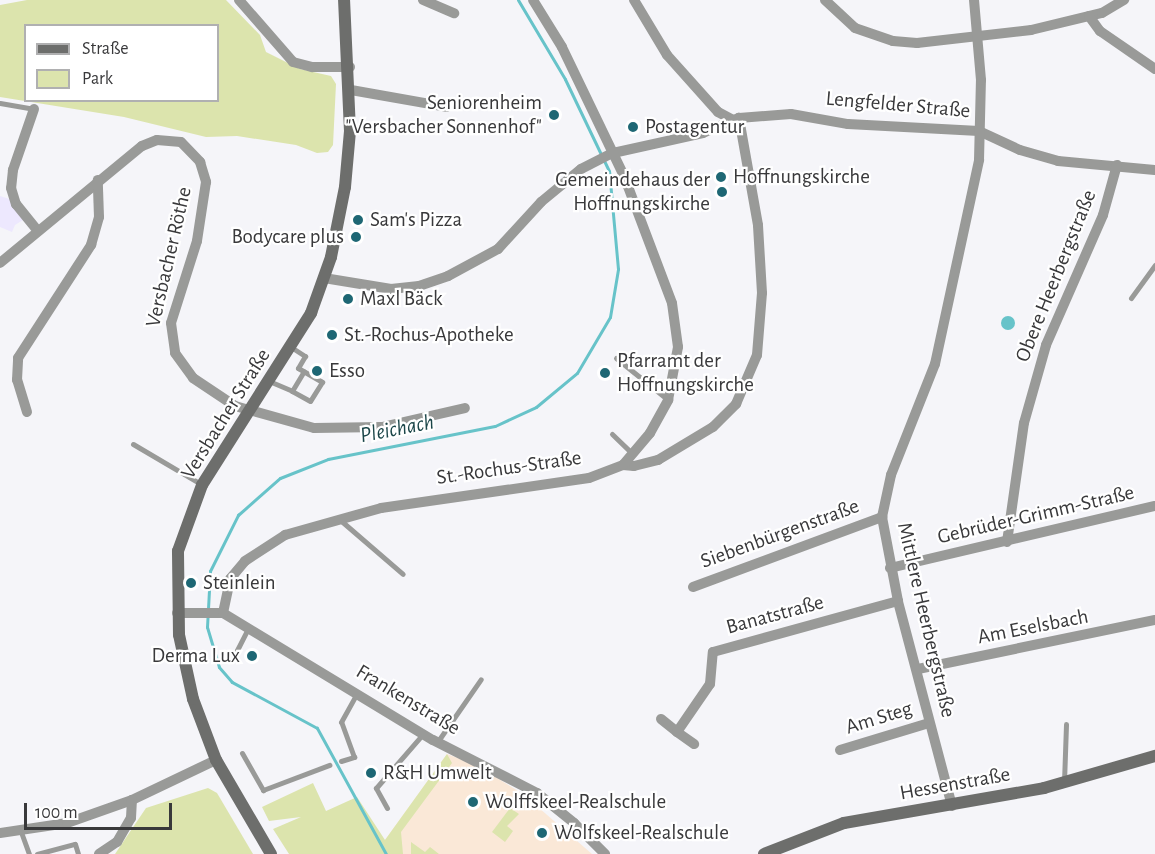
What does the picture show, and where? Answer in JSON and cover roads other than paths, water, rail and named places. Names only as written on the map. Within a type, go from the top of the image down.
[{"type":"main road","name":"Versbacher Straße","points":[[271,854],[216,760],[188,683],[177,613],[178,550],[202,484],[291,347],[311,313],[324,278],[345,187],[351,90],[344,0]]},
{"type":"main road","name":"Hessenstraße","points":[[764,854],[844,823],[952,806],[1064,783],[1155,756]]},
{"type":"street","points":[[238,0],[293,62],[312,67],[350,67]]},
{"type":"street","points":[[423,0],[454,13]]},
{"type":"street","points":[[533,0],[562,47],[613,153],[672,303],[678,347],[668,400],[650,433],[623,465]]},
{"type":"street","points":[[634,0],[667,55],[718,112],[736,119]]},
{"type":"street","points":[[825,0],[855,28],[893,41],[935,42],[978,34],[1031,30],[1089,16],[1124,0]]},
{"type":"street","name":"Mittlere Heerbergstraße","points":[[952,806],[890,568],[882,517],[884,496],[935,364],[979,160],[981,80],[974,0]]},
{"type":"street","points":[[1089,16],[1100,31],[1155,69]]},
{"type":"street","points":[[351,90],[447,107]]},
{"type":"street","points":[[34,109],[13,170],[11,188],[16,204],[37,230]]},
{"type":"street","name":"Lengfelder Straße","points":[[324,278],[391,289],[419,286],[448,276],[498,249],[560,184],[613,153],[703,133],[736,119],[791,114],[848,124],[979,131],[1020,150],[1058,161],[1155,170]]},
{"type":"street","name":"St.-Rochus-Straße","points":[[223,613],[230,579],[245,561],[285,535],[338,518],[424,500],[558,484],[623,465],[634,466],[658,459],[713,427],[736,404],[758,355],[762,320],[758,225],[736,119]]},
{"type":"street","name":"Versbacher Röthe","points":[[0,263],[141,146],[157,140],[186,144],[200,162],[206,182],[201,223],[173,311],[171,344],[193,378],[221,399],[248,411],[301,426],[355,429],[382,427],[465,408]]},
{"type":"street","name":"Obere Heerbergstraße","points":[[1007,542],[1022,434],[1046,345],[1103,215],[1117,165]]},
{"type":"street","points":[[27,412],[17,380],[18,358],[91,245],[99,217],[98,180]]},
{"type":"street","name":"Gebrüder-Grimm-Straße","points":[[890,568],[1155,506]]},
{"type":"street","name":"Siebenbürgenstraße","points":[[693,587],[882,517]]},
{"type":"street","name":"Banatstraße","points":[[677,732],[710,684],[713,652],[898,601]]},
{"type":"street","points":[[177,613],[210,616],[223,613]]},
{"type":"street","name":"Frankenstraße","points":[[223,613],[247,630],[358,691],[423,734],[537,793],[604,854]]},
{"type":"street","name":"Am Eselsbach","points":[[918,669],[1155,620]]},
{"type":"street","points":[[661,719],[694,744]]},
{"type":"street","name":"Am Steg","points":[[840,750],[929,723]]},
{"type":"street","points":[[0,832],[21,832],[67,823],[132,800],[216,760]]},
{"type":"street","points":[[99,854],[117,842],[131,818],[132,800]]},
{"type":"lane","points":[[0,103],[34,109]]},
{"type":"lane","points":[[1131,298],[1155,265]]},
{"type":"lane","points":[[269,381],[310,401],[322,382],[298,368],[305,356],[291,347]]},
{"type":"lane","points":[[616,358],[668,400]]},
{"type":"lane","points":[[292,391],[304,372]]},
{"type":"lane","points":[[612,434],[633,454]]},
{"type":"lane","points":[[133,444],[202,484]]},
{"type":"lane","points":[[338,518],[403,574]]},
{"type":"lane","points":[[234,656],[247,630]]},
{"type":"lane","points":[[438,741],[482,678]]},
{"type":"lane","points":[[341,760],[354,757],[341,722],[358,691]]},
{"type":"lane","points":[[1064,783],[1066,724]]},
{"type":"lane","points":[[387,808],[376,788],[423,734]]},
{"type":"lane","points":[[242,753],[263,790],[329,765]]},
{"type":"lane","points":[[21,832],[29,854]]},
{"type":"lane","points":[[37,854],[75,844],[78,854]]},
{"type":"water","points":[[1005,316],[1011,316],[1015,323],[1011,330],[1005,330],[1001,326],[1001,320]]},
{"type":"waterway","name":"Pleichach","points":[[386,854],[317,728],[232,682],[219,667],[207,627],[210,571],[238,515],[280,478],[328,459],[495,426],[536,407],[577,373],[610,317],[618,269],[609,171],[565,79],[518,0]]},
{"type":"place","name":"Seniorenheim \"Versbacher Sonnenhof\"","points":[[554,115]]},
{"type":"place","name":"Postagentur","points":[[633,127]]},
{"type":"place","name":"Hoffnungskirche","points":[[721,177]]},
{"type":"place","name":"Gemeindehaus der Hoffnungskirche","points":[[722,192]]},
{"type":"place","name":"Sam's Pizza","points":[[358,220]]},
{"type":"place","name":"Bodycare plus","points":[[356,237]]},
{"type":"place","name":"Maxl Bäck","points":[[348,299]]},
{"type":"place","name":"St.-Rochus-Apotheke","points":[[332,335]]},
{"type":"place","name":"Esso","points":[[317,371]]},
{"type":"place","name":"Pfarramt der Hoffnungskirche","points":[[605,373]]},
{"type":"place","name":"Steinlein","points":[[191,583]]},
{"type":"place","name":"Derma Lux","points":[[252,656]]},
{"type":"place","name":"R&H Umwelt","points":[[371,773]]},
{"type":"place","name":"Wolffskeel-Realschule","points":[[473,802]]},
{"type":"place","name":"Wolfskeel-Realschule","points":[[542,833]]}]
